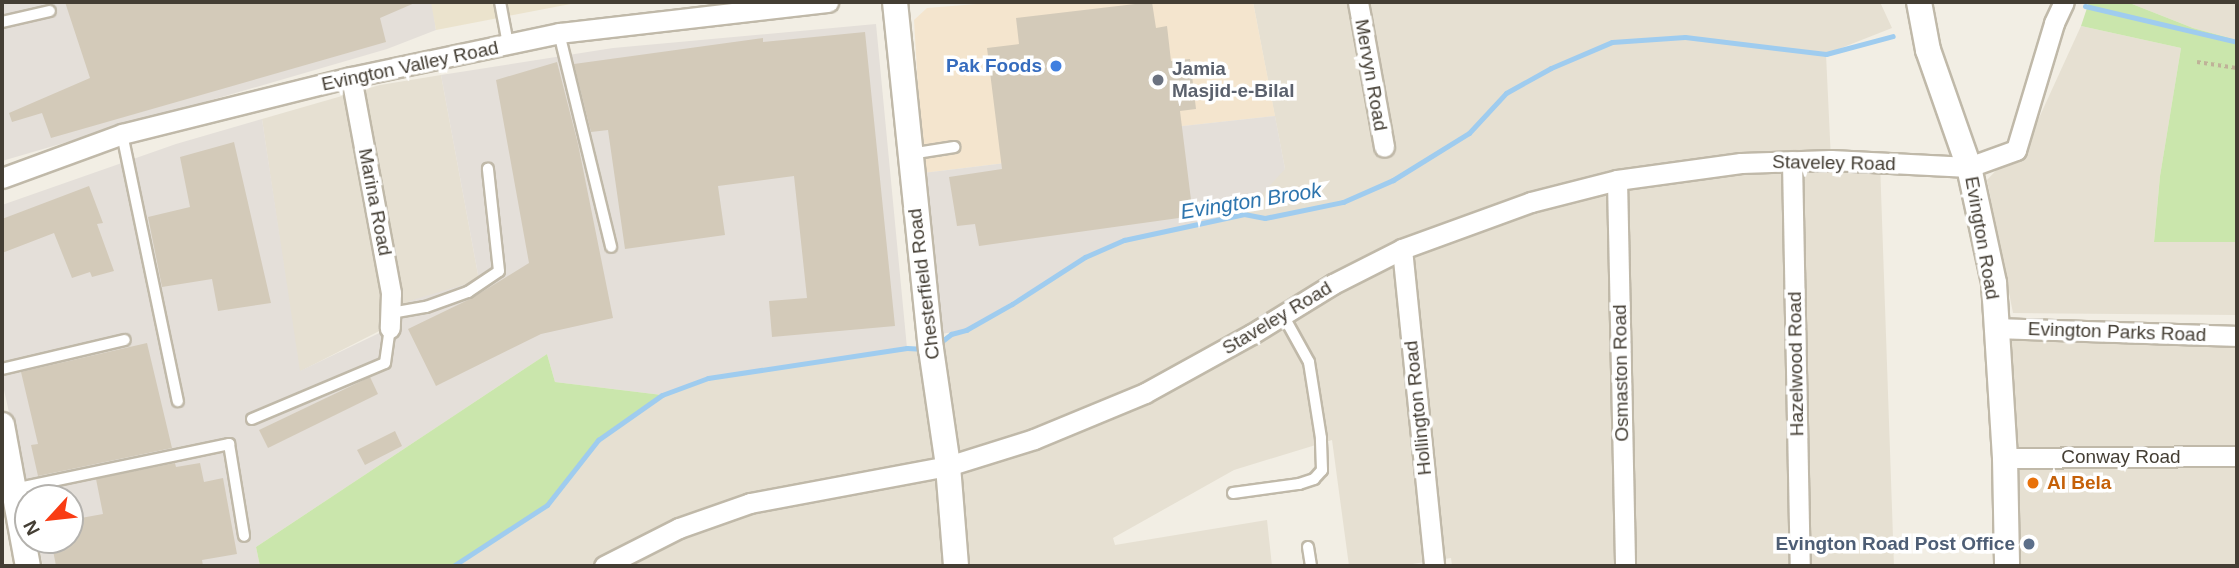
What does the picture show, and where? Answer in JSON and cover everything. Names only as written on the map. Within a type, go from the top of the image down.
[{"type":"street","name":"Evington Valley Road","points":[[2,178],[122,134],[351,77],[559,33],[766,6],[828,2]]},
{"type":"street","name":"Chesterfield Road","points":[[895,2],[910,154],[948,466],[956,566]]},
{"type":"street","name":"Mervyn Road","points":[[1358,2],[1384,147]]},
{"type":"street","name":"Evington Road","points":[[1919,2],[1928,50],[1969,167],[1994,283],[2005,458],[2007,566]]},
{"type":"street","points":[[1969,167],[2016,150],[2054,23],[2064,2]]},
{"type":"street","name":"Marina Road","points":[[351,77],[391,293],[390,320]]},
{"type":"street","name":"Staveley Road","points":[[604,566],[679,528],[750,503],[948,466],[1034,439],[1145,393],[1333,284],[1402,249],[1531,202],[1617,180],[1741,163],[1831,160],[1969,167]]},
{"type":"street","name":"Hazelwood Road","points":[[1793,161],[1800,566]]},
{"type":"street","name":"Osmaston Road","points":[[1617,180],[1625,566]]},
{"type":"street","name":"Hollington Road","points":[[1402,249],[1434,566]]},
{"type":"street","name":"Evington Parks Road","points":[[1996,328],[2237,336]]},
{"type":"street","points":[[2,425],[14,489]]},
{"type":"street","name":"Conway Road","points":[[2005,458],[2237,456]]},
{"type":"lane","points":[[500,2],[508,44]]},
{"type":"lane","points":[[2,22],[50,11]]},
{"type":"lane","points":[[559,33],[611,247]]},
{"type":"lane","points":[[122,134],[178,401]]},
{"type":"lane","points":[[910,154],[954,148]]},
{"type":"lane","points":[[253,419],[385,363],[390,320],[468,292],[499,271],[488,169]]},
{"type":"lane","points":[[1233,493],[1299,484],[1314,479],[1322,470],[1321,438],[1309,362],[1283,315]]},
{"type":"lane","points":[[2,369],[125,341]]},
{"type":"lane","points":[[38,484],[229,444],[244,536]]},
{"type":"lane","points":[[1308,547],[1311,566]]},
{"type":"path","points":[[2197,62],[2237,68]]},
{"type":"shaded area","points":[[2,2],[432,2],[436,30],[387,49],[2,161]]},
{"type":"shaded area","points":[[431,2],[581,2],[436,30]]},
{"type":"shaded area","points":[[1002,2],[1253,2],[1275,116],[1111,134],[1112,150],[923,173],[914,20],[927,8]]},
{"type":"shaded area","points":[[1253,2],[1880,2],[1892,28],[1826,54],[1831,160],[1880,162],[1894,566],[1452,566],[1451,558],[1399,566],[1349,566],[1332,440],[1234,470],[1113,538],[1115,545],[1267,520],[1272,566],[453,566],[547,505],[598,440],[662,395],[708,378],[907,348],[931,349],[951,334],[966,330],[1012,304],[1088,255],[1285,169]]},
{"type":"shaded area","points":[[2127,2],[2237,2],[2237,40],[2193,28]]},
{"type":"shaded area","points":[[876,24],[907,348],[708,378],[662,395],[555,382],[547,354],[256,547],[260,566],[43,566],[40,554],[84,554],[84,484],[25,484],[2,381],[2,205],[176,144],[262,119],[300,371],[396,325],[409,301],[479,280],[441,75],[613,48]]},
{"type":"shaded area","points":[[2081,26],[2181,48],[2160,176],[2154,241],[2237,242],[2237,315],[2013,313],[1987,180],[2033,131]]},
{"type":"shaded area","points":[[441,75],[479,280],[299,372],[262,119],[380,85]]},
{"type":"shaded area","points":[[1275,116],[1285,169],[1244,214],[1124,240],[1085,257],[966,330],[941,334],[923,173],[1112,150],[1110,134]]},
{"type":"shaded area","points":[[1996,328],[2237,339],[2237,566],[2009,566]]},
{"type":"green space","points":[[2089,2],[2127,2],[2193,28],[2237,40],[2237,242],[2154,242],[2160,176],[2181,48],[2081,26]]},
{"type":"green space","points":[[547,354],[555,382],[662,395],[598,440],[547,505],[453,566],[260,566],[256,547]]},
{"type":"building","points":[[65,2],[417,2],[380,18],[386,42],[51,138],[42,113],[12,122],[9,113],[90,78]]},
{"type":"building","points":[[1152,2],[1156,28],[1167,26],[1171,61],[1190,59],[1196,109],[1180,111],[1193,216],[979,246],[975,224],[957,226],[949,177],[1002,169],[987,48],[1019,44],[1016,18]]},
{"type":"building","points":[[865,32],[895,326],[772,337],[769,301],[807,298],[794,176],[718,186],[725,235],[625,249],[608,130],[591,132],[574,64],[763,38],[763,42]]},
{"type":"building","points":[[557,62],[578,144],[613,318],[541,334],[436,386],[408,329],[472,298],[529,263],[496,80]]},
{"type":"building","points":[[234,142],[271,303],[218,311],[212,279],[162,287],[148,217],[190,207],[180,157]]},
{"type":"building","points":[[89,186],[103,223],[97,224],[114,271],[92,277],[90,272],[72,278],[54,233],[2,253],[2,219]]},
{"type":"building","points":[[147,343],[172,448],[38,476],[31,445],[38,444],[21,372]]},
{"type":"building","points":[[370,377],[378,394],[268,448],[259,430]]},
{"type":"building","points":[[395,431],[402,446],[365,465],[357,450]]},
{"type":"building","points":[[175,463],[176,467],[200,463],[204,482],[223,478],[237,554],[202,560],[203,566],[56,566],[54,554],[84,554],[84,517],[103,514],[96,479]]},
{"type":"waterway","name":"Evington Brook","points":[[2085,6],[2237,42]]},
{"type":"waterway","name":"Evington Brook","points":[[937,345],[951,334],[966,330],[1012,304],[1085,257],[1124,240],[1244,214],[1265,218],[1343,202],[1393,180],[1469,133],[1506,93],[1551,68],[1612,42],[1685,37],[1826,54],[1893,36]]},
{"type":"waterway","name":"Evington Brook","points":[[453,566],[547,505],[598,440],[662,395],[708,378],[907,348],[925,349]]},
{"type":"place","name":"Pak Foods","points":[[1056,66]]},
{"type":"place","name":"Jamia Masjid-e-Bilal","points":[[1158,80]]},
{"type":"place","name":"Al Bela","points":[[2033,483]]},
{"type":"place","name":"Evington Road Post Office","points":[[2029,544]]}]
